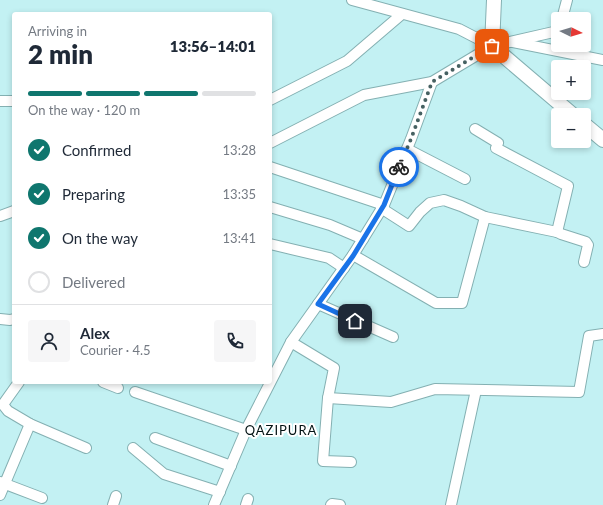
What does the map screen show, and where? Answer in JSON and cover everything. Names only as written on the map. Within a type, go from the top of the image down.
[{"type":"main road","points":[[494,0],[492,46],[565,108]]},
{"type":"main road","points":[[591,130],[603,140]]},
{"type":"street","points":[[352,0],[459,29],[492,46]]},
{"type":"street","points":[[564,12],[567,0]]},
{"type":"street","points":[[272,99],[347,61],[402,14]]},
{"type":"street","points":[[272,142],[364,95],[432,82],[492,46],[551,33]]},
{"type":"street","points":[[509,42],[603,60]]},
{"type":"street","points":[[272,379],[291,342],[353,256],[382,207],[407,149],[432,82]]},
{"type":"street","points":[[0,101],[12,101]]},
{"type":"street","points":[[475,129],[498,143],[496,148],[568,186],[557,232]]},
{"type":"street","points":[[407,149],[465,179]]},
{"type":"street","points":[[272,168],[382,207],[409,226],[420,212],[430,203],[444,200],[462,206],[485,217],[557,232],[586,242],[588,245],[584,262]]},
{"type":"street","points":[[272,208],[330,225],[363,239]]},
{"type":"street","points":[[0,216],[12,212]]},
{"type":"street","points":[[353,256],[436,303],[462,303],[485,217]]},
{"type":"street","points":[[272,244],[329,258],[344,268]]},
{"type":"street","points":[[318,304],[393,338]]},
{"type":"street","points":[[328,398],[391,402],[435,389],[579,392],[588,336],[603,334]]},
{"type":"street","points":[[291,342],[334,368],[328,398],[323,461],[352,462]]},
{"type":"street","points":[[17,384],[6,399],[4,406],[8,411],[30,424],[86,448]]},
{"type":"street","points":[[108,384],[118,388]]},
{"type":"street","points":[[214,505],[246,430],[270,384]]},
{"type":"street","points":[[451,505],[476,390]]},
{"type":"street","points":[[135,392],[246,430]]},
{"type":"street","points":[[0,495],[2,483],[30,424]]},
{"type":"street","points":[[155,438],[231,466]]},
{"type":"street","points":[[133,448],[164,474],[220,492]]},
{"type":"street","points":[[2,483],[42,498]]},
{"type":"street","points":[[332,505],[340,505]]},
{"type":"way so far","points":[[399,167],[432,82],[492,46]]},
{"type":"district","name":"QAZIPURA","points":[[281,430]]},
{"type":"route","points":[[355,321],[318,304],[353,256],[384,205],[399,167]]}]
